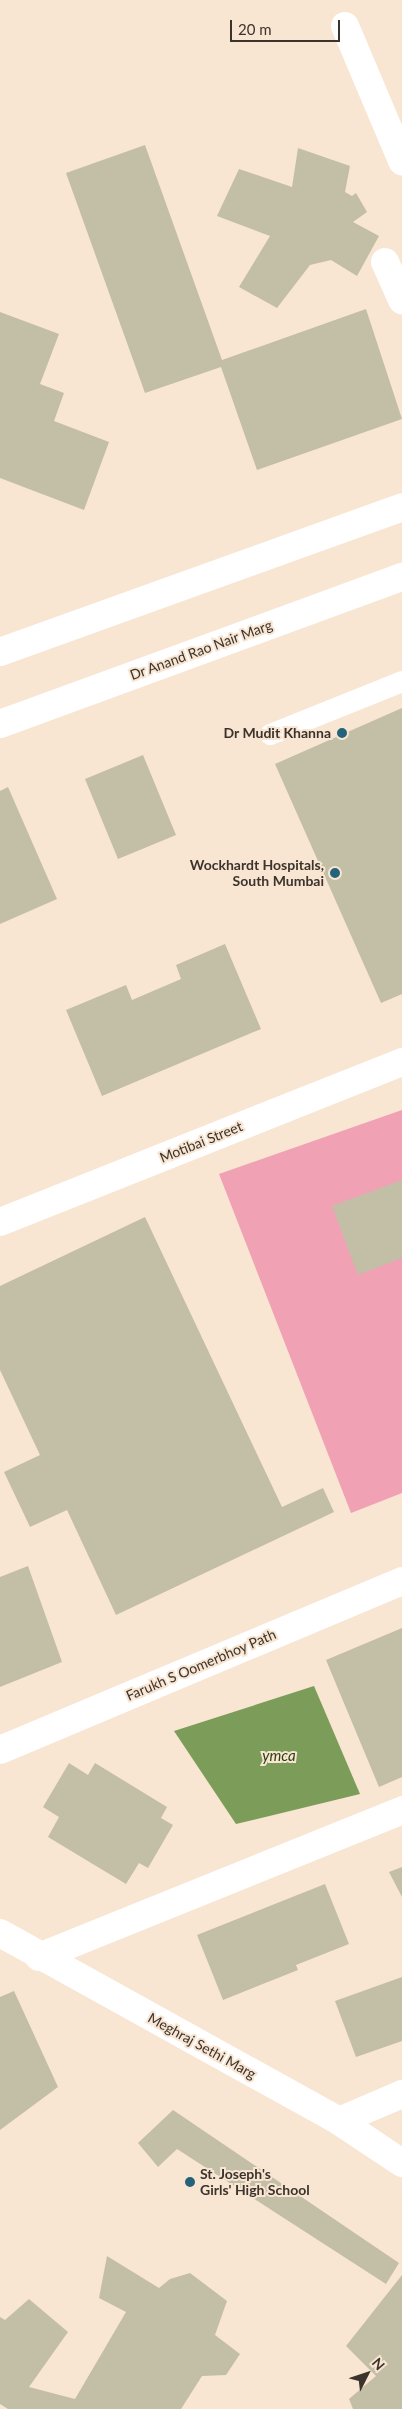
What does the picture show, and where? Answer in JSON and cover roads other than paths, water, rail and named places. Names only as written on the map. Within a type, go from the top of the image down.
[{"type":"street","points":[[345,26],[402,161]]},
{"type":"street","points":[[385,262],[402,300]]},
{"type":"street","points":[[0,652],[402,507]]},
{"type":"street","name":"Dr Anand Rao Nair Marg","points":[[0,724],[402,577]]},
{"type":"street","name":"Motibai Street","points":[[0,1222],[402,1062]]},
{"type":"street","name":"Farukh S Oomerbhoy Path","points":[[0,1750],[402,1581]]},
{"type":"street","points":[[39,1957],[402,1810]]},
{"type":"street","name":"Meghraj Sethi Marg","points":[[0,1933],[39,1957],[339,2121],[402,2163]]},
{"type":"street","points":[[339,2121],[402,2094]]},
{"type":"lane","points":[[270,734],[402,681]]},
{"type":"water","name":"ymca","points":[[314,1686],[360,1794],[236,1824],[174,1731]]},
{"type":"place","name":"Dr Mudit Khanna","points":[[342,733]]},
{"type":"place","name":"Wockhardt Hospitals, South Mumbai","points":[[335,873]]},
{"type":"place","name":"St. Joseph's Girls' High School","points":[[190,2182]]}]
